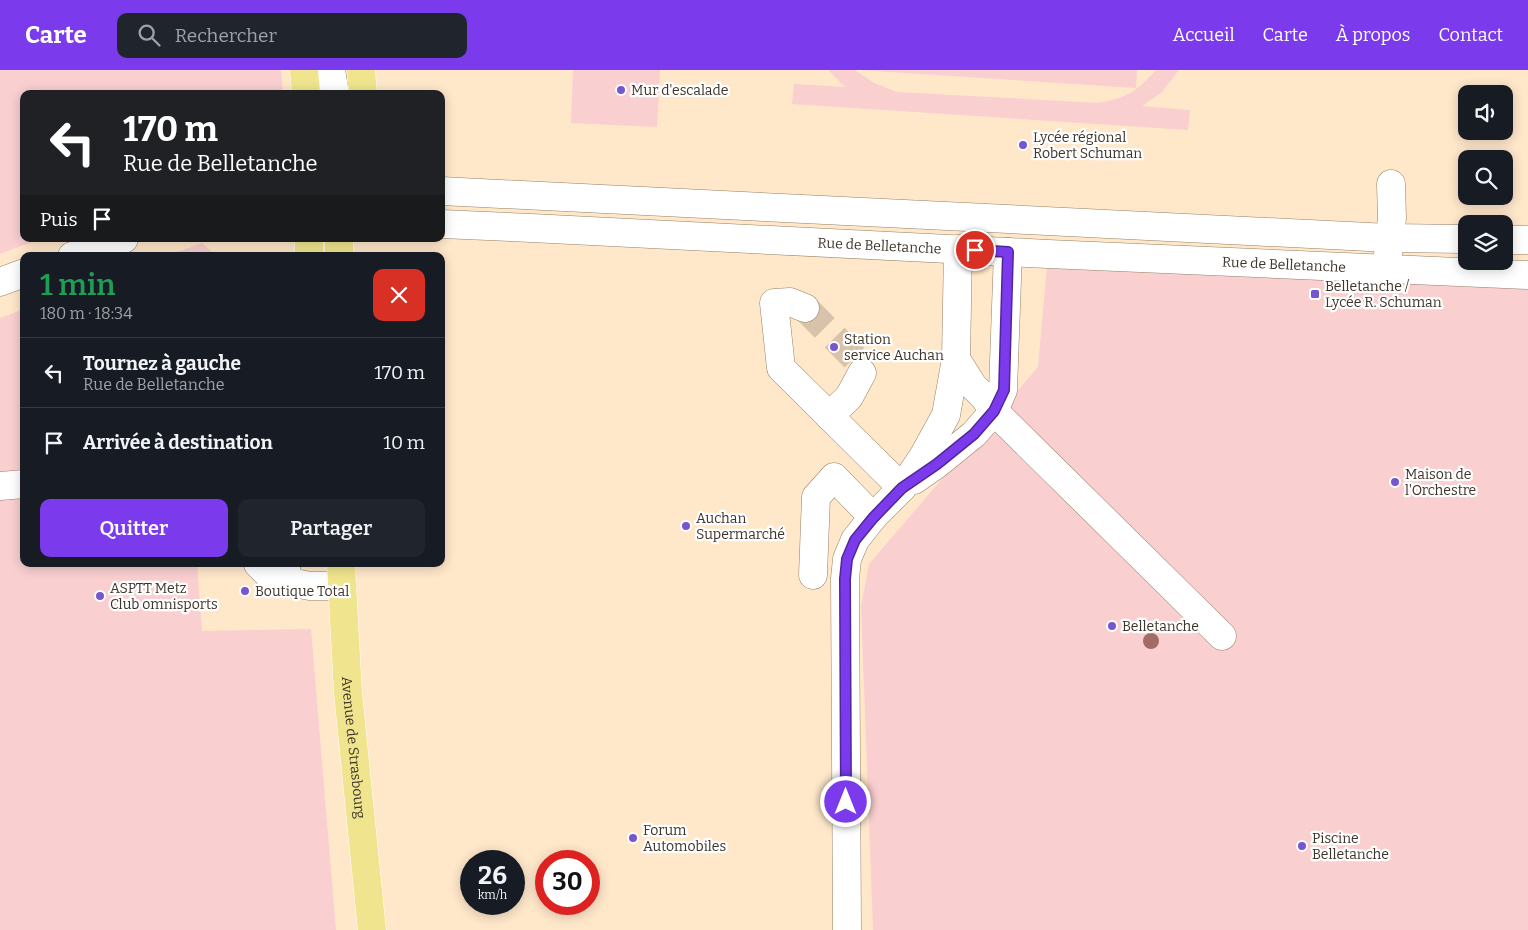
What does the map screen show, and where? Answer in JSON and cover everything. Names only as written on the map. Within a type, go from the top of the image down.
[{"type":"main road","points":[[304,70],[306,90]]},
{"type":"main road","points":[[361,70],[363,90]]},
{"type":"main road","name":"Avenue de Strasbourg","points":[[342,575],[348,693],[372,930]]},
{"type":"street","points":[[331,70],[334,90]]},
{"type":"street","points":[[1388,270],[1392,218],[1391,184]]},
{"type":"street","points":[[445,191],[1389,238],[1458,239]]},
{"type":"street","name":"Rue de Belletanche","points":[[445,224],[958,250],[1528,275]]},
{"type":"street","points":[[1513,240],[1528,240]]},
{"type":"street","points":[[84,252],[115,242]]},
{"type":"street","points":[[847,930],[845,579],[847,559],[855,540],[902,488],[924,455],[946,415],[956,359],[958,250]]},
{"type":"street","points":[[902,488],[937,464],[974,434],[994,411],[1004,390],[1008,252]]},
{"type":"street","points":[[0,282],[20,274]]},
{"type":"street","points":[[805,308],[790,302],[774,303],[780,368],[902,488]]},
{"type":"street","points":[[956,359],[973,386],[994,411],[1222,636]]},
{"type":"street","points":[[829,416],[849,397],[862,373]]},
{"type":"street","points":[[813,575],[816,497],[834,478],[873,518]]},
{"type":"street","points":[[0,486],[20,484]]},
{"type":"street","points":[[261,567],[274,580],[287,573],[310,586],[342,575]]},
{"type":"shaded area","points":[[0,70],[281,70],[283,90],[20,90],[20,242],[32,242],[0,254]]},
{"type":"shaded area","points":[[573,70],[660,70],[657,127],[571,123]]},
{"type":"shaded area","points":[[828,70],[855,70],[874,83],[897,92],[1098,103],[1116,99],[1130,93],[1143,84],[1156,70],[1179,70],[1162,92],[1142,106],[1190,110],[1188,130],[792,104],[794,84],[845,87]]},
{"type":"shaded area","points":[[858,70],[1137,70],[1136,88]]},
{"type":"shaded area","points":[[202,243],[212,252],[177,252]]},
{"type":"shaded area","points":[[1048,254],[1528,275],[1528,930],[873,930],[861,606],[869,564],[1038,367]]},
{"type":"shaded area","name":"ASPTT Metz Club omnisports","points":[[20,310],[20,567],[197,567],[202,631],[311,629],[336,930],[0,930],[0,318]]},
{"type":"tunnel","points":[[805,308],[857,360],[862,373]]},
{"type":"place","name":"Mur d'escalade","points":[[621,90]]},
{"type":"place","name":"Lycée régional Robert Schuman","points":[[1023,145]]},
{"type":"place","name":"Belletanche / Lycée R. Schuman","points":[[1315,294]]},
{"type":"place","name":"Station service Auchan","points":[[834,347]]},
{"type":"place","name":"Maison de l'Orchestre","points":[[1395,482]]},
{"type":"place","name":"Auchan Supermarché","points":[[686,526]]},
{"type":"place","name":"Boutique Total","points":[[245,591]]},
{"type":"place","name":"ASPTT Metz Club omnisports","points":[[100,596]]},
{"type":"place","name":"Belletanche","points":[[1112,626]]},
{"type":"place","name":"Forum Automobiles","points":[[633,838]]},
{"type":"place","name":"Piscine Belletanche","points":[[1302,846]]},
{"type":"route","points":[[846,802],[845,579],[847,559],[855,540],[873,518],[902,488],[937,464],[974,434],[994,411],[1004,390],[1008,252],[975,250]]}]
